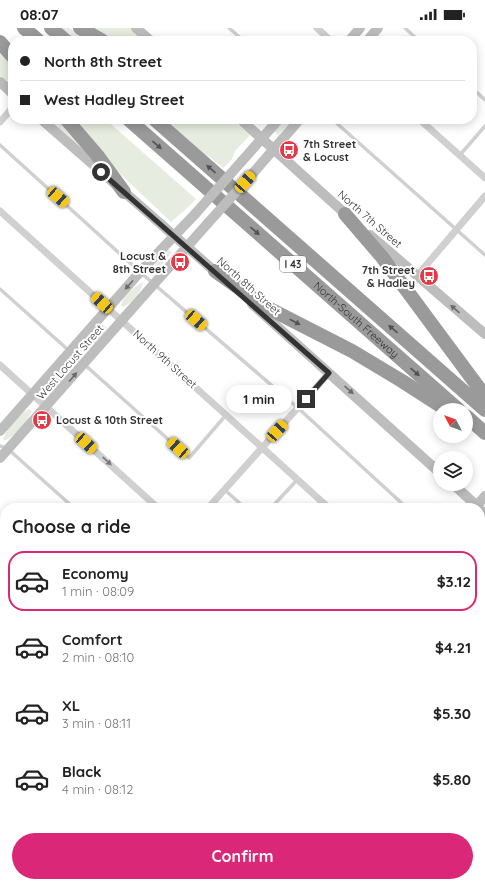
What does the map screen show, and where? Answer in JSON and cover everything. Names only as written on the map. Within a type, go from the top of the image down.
[{"type":"highway","points":[[24,28],[33,36]]},
{"type":"highway","points":[[51,28],[60,36]]},
{"type":"highway","points":[[80,28],[94,36]]},
{"type":"highway","points":[[0,42],[8,51]]},
{"type":"highway","points":[[70,124],[97,155],[124,192]]},
{"type":"highway","name":"North-South Freeway","points":[[134,124],[451,403]]},
{"type":"highway","name":"North-South Freeway","points":[[160,124],[485,410]]},
{"type":"highway","points":[[345,214],[382,257],[485,396]]},
{"type":"highway","points":[[215,271],[266,306],[352,351],[436,403]]},
{"type":"highway","points":[[473,423],[485,434]]},
{"type":"highway","points":[[473,426],[485,434]]},
{"type":"street","points":[[136,28],[145,36]]},
{"type":"street","points":[[317,28],[326,36]]},
{"type":"street","points":[[353,36],[360,28]]},
{"type":"street","points":[[371,36],[378,28]]},
{"type":"street","points":[[0,82],[8,89]]},
{"type":"street","points":[[0,122],[8,113]]},
{"type":"street","name":"North 8th Street","points":[[47,124],[188,247],[433,466]]},
{"type":"street","name":"North 7th Street","points":[[246,124],[345,214],[485,334]]},
{"type":"street","name":"West Locust Street","points":[[0,431],[140,272],[196,213],[275,124]]},
{"type":"street","name":"West Locust Street","points":[[0,458],[4,447],[47,406],[296,124]]},
{"type":"street","points":[[425,124],[485,178]]},
{"type":"street","points":[[417,276],[485,196]]},
{"type":"street","name":"North 9th Street","points":[[0,212],[323,503]]},
{"type":"street","points":[[0,364],[151,503]]},
{"type":"street","points":[[212,503],[329,373]]},
{"type":"street","points":[[461,491],[473,503]]},
{"type":"lane","points":[[229,28],[238,36]]},
{"type":"lane","points":[[405,28],[414,36]]},
{"type":"lane","points":[[477,93],[485,100]]},
{"type":"lane","points":[[338,124],[485,255]]},
{"type":"lane","points":[[460,156],[485,126]]},
{"type":"lane","points":[[0,145],[140,272],[298,408],[402,503]]},
{"type":"lane","points":[[0,289],[189,458],[226,415]]},
{"type":"lane","points":[[4,447],[68,503]]},
{"type":"lane","points":[[276,503],[298,480]]},
{"type":"lane","points":[[224,490],[239,503]]},
{"type":"shaded area","points":[[59,28],[69,28],[83,36],[68,36]]},
{"type":"shaded area","points":[[85,28],[130,28],[139,36],[100,36]]},
{"type":"shaded area","points":[[0,48],[8,57],[8,83],[0,76]]},
{"type":"shaded area","points":[[55,124],[65,124],[84,150]]},
{"type":"shaded area","points":[[74,124],[111,124],[196,199],[171,222],[111,165]]},
{"type":"shaded area","points":[[169,124],[237,124],[250,135],[235,151],[232,159],[223,168],[210,157],[202,153]]},
{"type":"shaded area","points":[[281,124],[289,124],[278,135],[274,131]]},
{"type":"shaded area","points":[[167,249],[172,252],[158,269],[151,272],[155,265]]},
{"type":"shaded area","points":[[143,282],[141,289],[136,296],[130,303],[123,307],[121,305],[122,301],[133,289]]},
{"type":"shaded area","points":[[102,324],[107,328],[102,336],[93,346],[81,353],[83,344]]},
{"type":"shaded area","points":[[73,362],[70,371],[64,380],[48,393],[46,391],[53,378],[65,366]]},
{"type":"shaded area","points":[[29,409],[32,411],[24,424],[16,433],[3,441],[6,432],[13,422]]},
{"type":"place","name":"7th Street & Locust","points":[[289,150]]},
{"type":"place","name":"Locust & 8th Street","points":[[180,262]]},
{"type":"place","name":"7th Street & Hadley","points":[[429,276]]},
{"type":"place","name":"Locust & 10th Street","points":[[42,420]]},
{"type":"route","points":[[101,172],[329,373],[306,399]]}]
